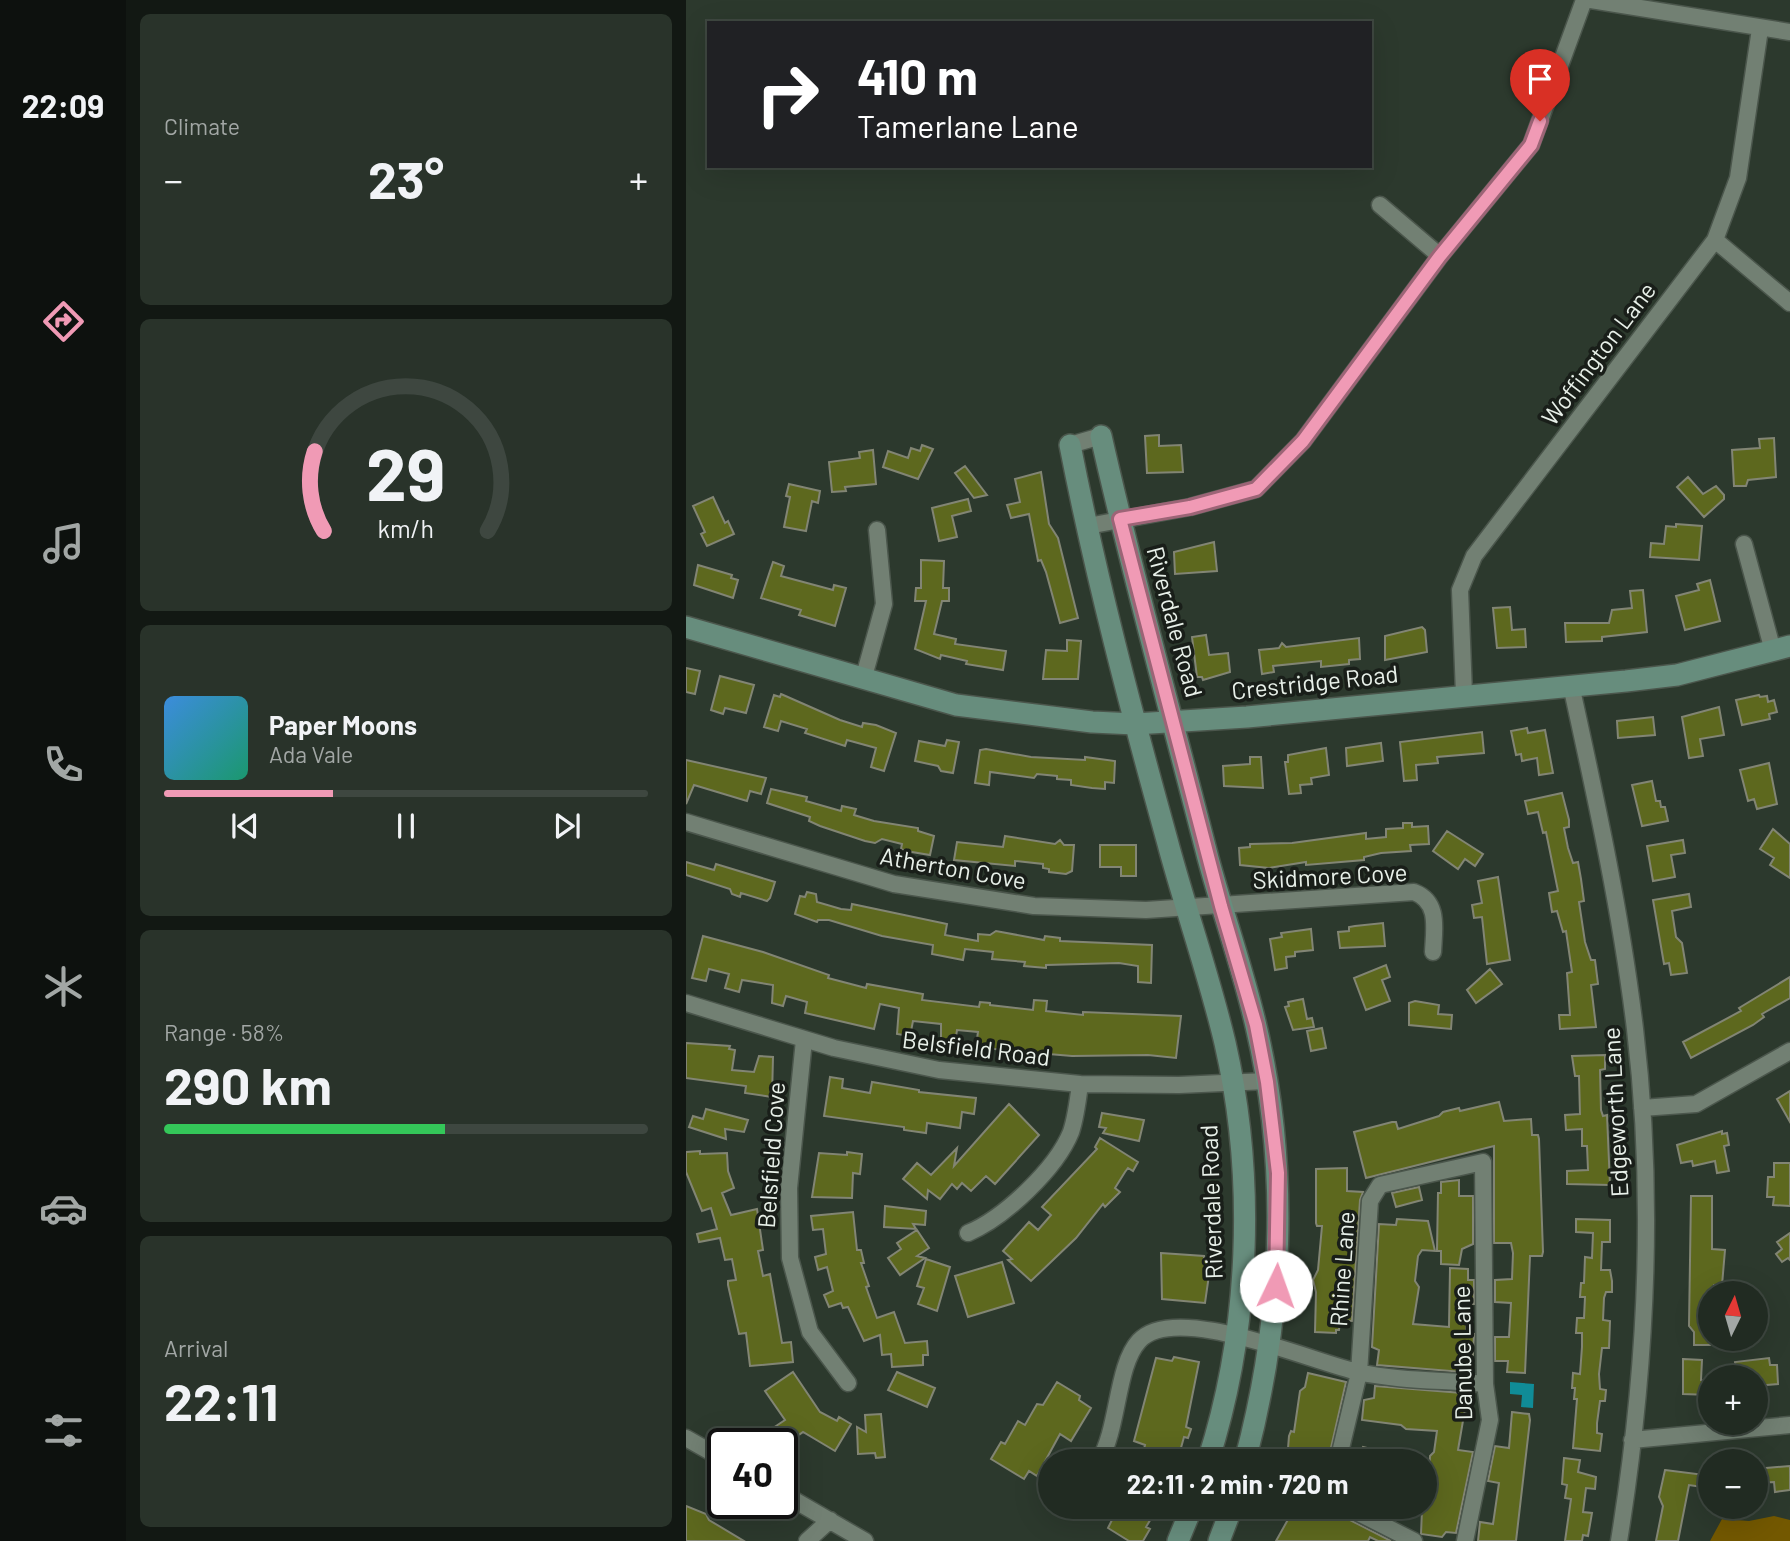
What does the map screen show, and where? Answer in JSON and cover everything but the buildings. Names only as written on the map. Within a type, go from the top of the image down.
[{"type":"street","points":[[1088,526],[1190,507],[1256,489],[1303,441],[1440,256],[1531,145],[1584,0]]},
{"type":"street","points":[[1591,0],[1790,32]]},
{"type":"street","name":"Woffington Lane","points":[[1464,694],[1460,590],[1474,556],[1715,240],[1738,178],[1760,29]]},
{"type":"street","points":[[1380,205],[1440,256]]},
{"type":"street","points":[[1715,240],[1790,303]]},
{"type":"street","name":"Riverdale Road","points":[[1211,1449],[1222,1412],[1235,1337],[1243,1234],[1242,1172],[1232,1083],[1218,1015],[1185,908],[1135,724],[1070,445],[1101,436],[1120,519],[1221,906],[1256,1025],[1267,1082],[1279,1217],[1269,1345],[1247,1449]]},
{"type":"street","points":[[863,680],[884,604],[877,530]]},
{"type":"street","points":[[1744,544],[1782,649]]},
{"type":"street","name":"Crestridge Road","points":[[686,626],[863,680],[956,705],[1008,714],[1135,724],[1677,675],[1782,649]]},
{"type":"street","name":"Edgeworth Lane","points":[[1571,685],[1617,903],[1635,1029],[1642,1108],[1643,1298],[1632,1440],[1619,1541]]},
{"type":"street","name":"Atherton Cove","points":[[686,822],[859,875],[942,893],[1067,908],[1221,906]]},
{"type":"street","name":"Skidmore Cove","points":[[1221,906],[1376,892],[1413,892],[1430,902],[1433,911],[1433,953]]},
{"type":"street","name":"Belsfield Road","points":[[686,1003],[804,1040],[939,1070],[1080,1084],[1267,1082]]},
{"type":"street","name":"Belsfield Cove","points":[[804,1040],[789,1188],[790,1258],[810,1332],[848,1383]]},
{"type":"street","points":[[1642,1108],[1696,1104],[1790,1051]]},
{"type":"street","points":[[968,1233],[998,1218],[1061,1150],[1071,1130],[1080,1084]]},
{"type":"street","name":"Rhine Lane","points":[[1341,1449],[1359,1373],[1370,1201],[1380,1185],[1483,1162]]},
{"type":"street","name":"Danube Lane","points":[[1465,1541],[1490,1420],[1485,1384],[1483,1162]]},
{"type":"street","points":[[1104,1449],[1127,1366],[1138,1342],[1147,1333],[1176,1327],[1269,1345],[1359,1373],[1485,1384]]},
{"type":"street","points":[[1632,1440],[1790,1425]]},
{"type":"street","points":[[686,1438],[707,1450]]},
{"type":"street","points":[[798,1502],[865,1541]]},
{"type":"street","points":[[1178,1541],[1187,1519]]},
{"type":"street","points":[[1219,1541],[1227,1519]]},
{"type":"street","points":[[1370,1519],[1414,1541]]},
{"type":"street","points":[[807,1541],[830,1520]]},
{"type":"shaded area","points":[[1768,1517],[1790,1520],[1790,1541],[1710,1541],[1722,1519],[1749,1521]]},
{"type":"water","points":[[1510,1382],[1534,1384],[1533,1408],[1521,1407],[1522,1395],[1510,1394]]},
{"type":"route","points":[[1276,1286],[1278,1173],[1267,1082],[1256,1025],[1221,906],[1120,519],[1190,507],[1256,489],[1303,441],[1440,256],[1531,145],[1540,121]]}]
